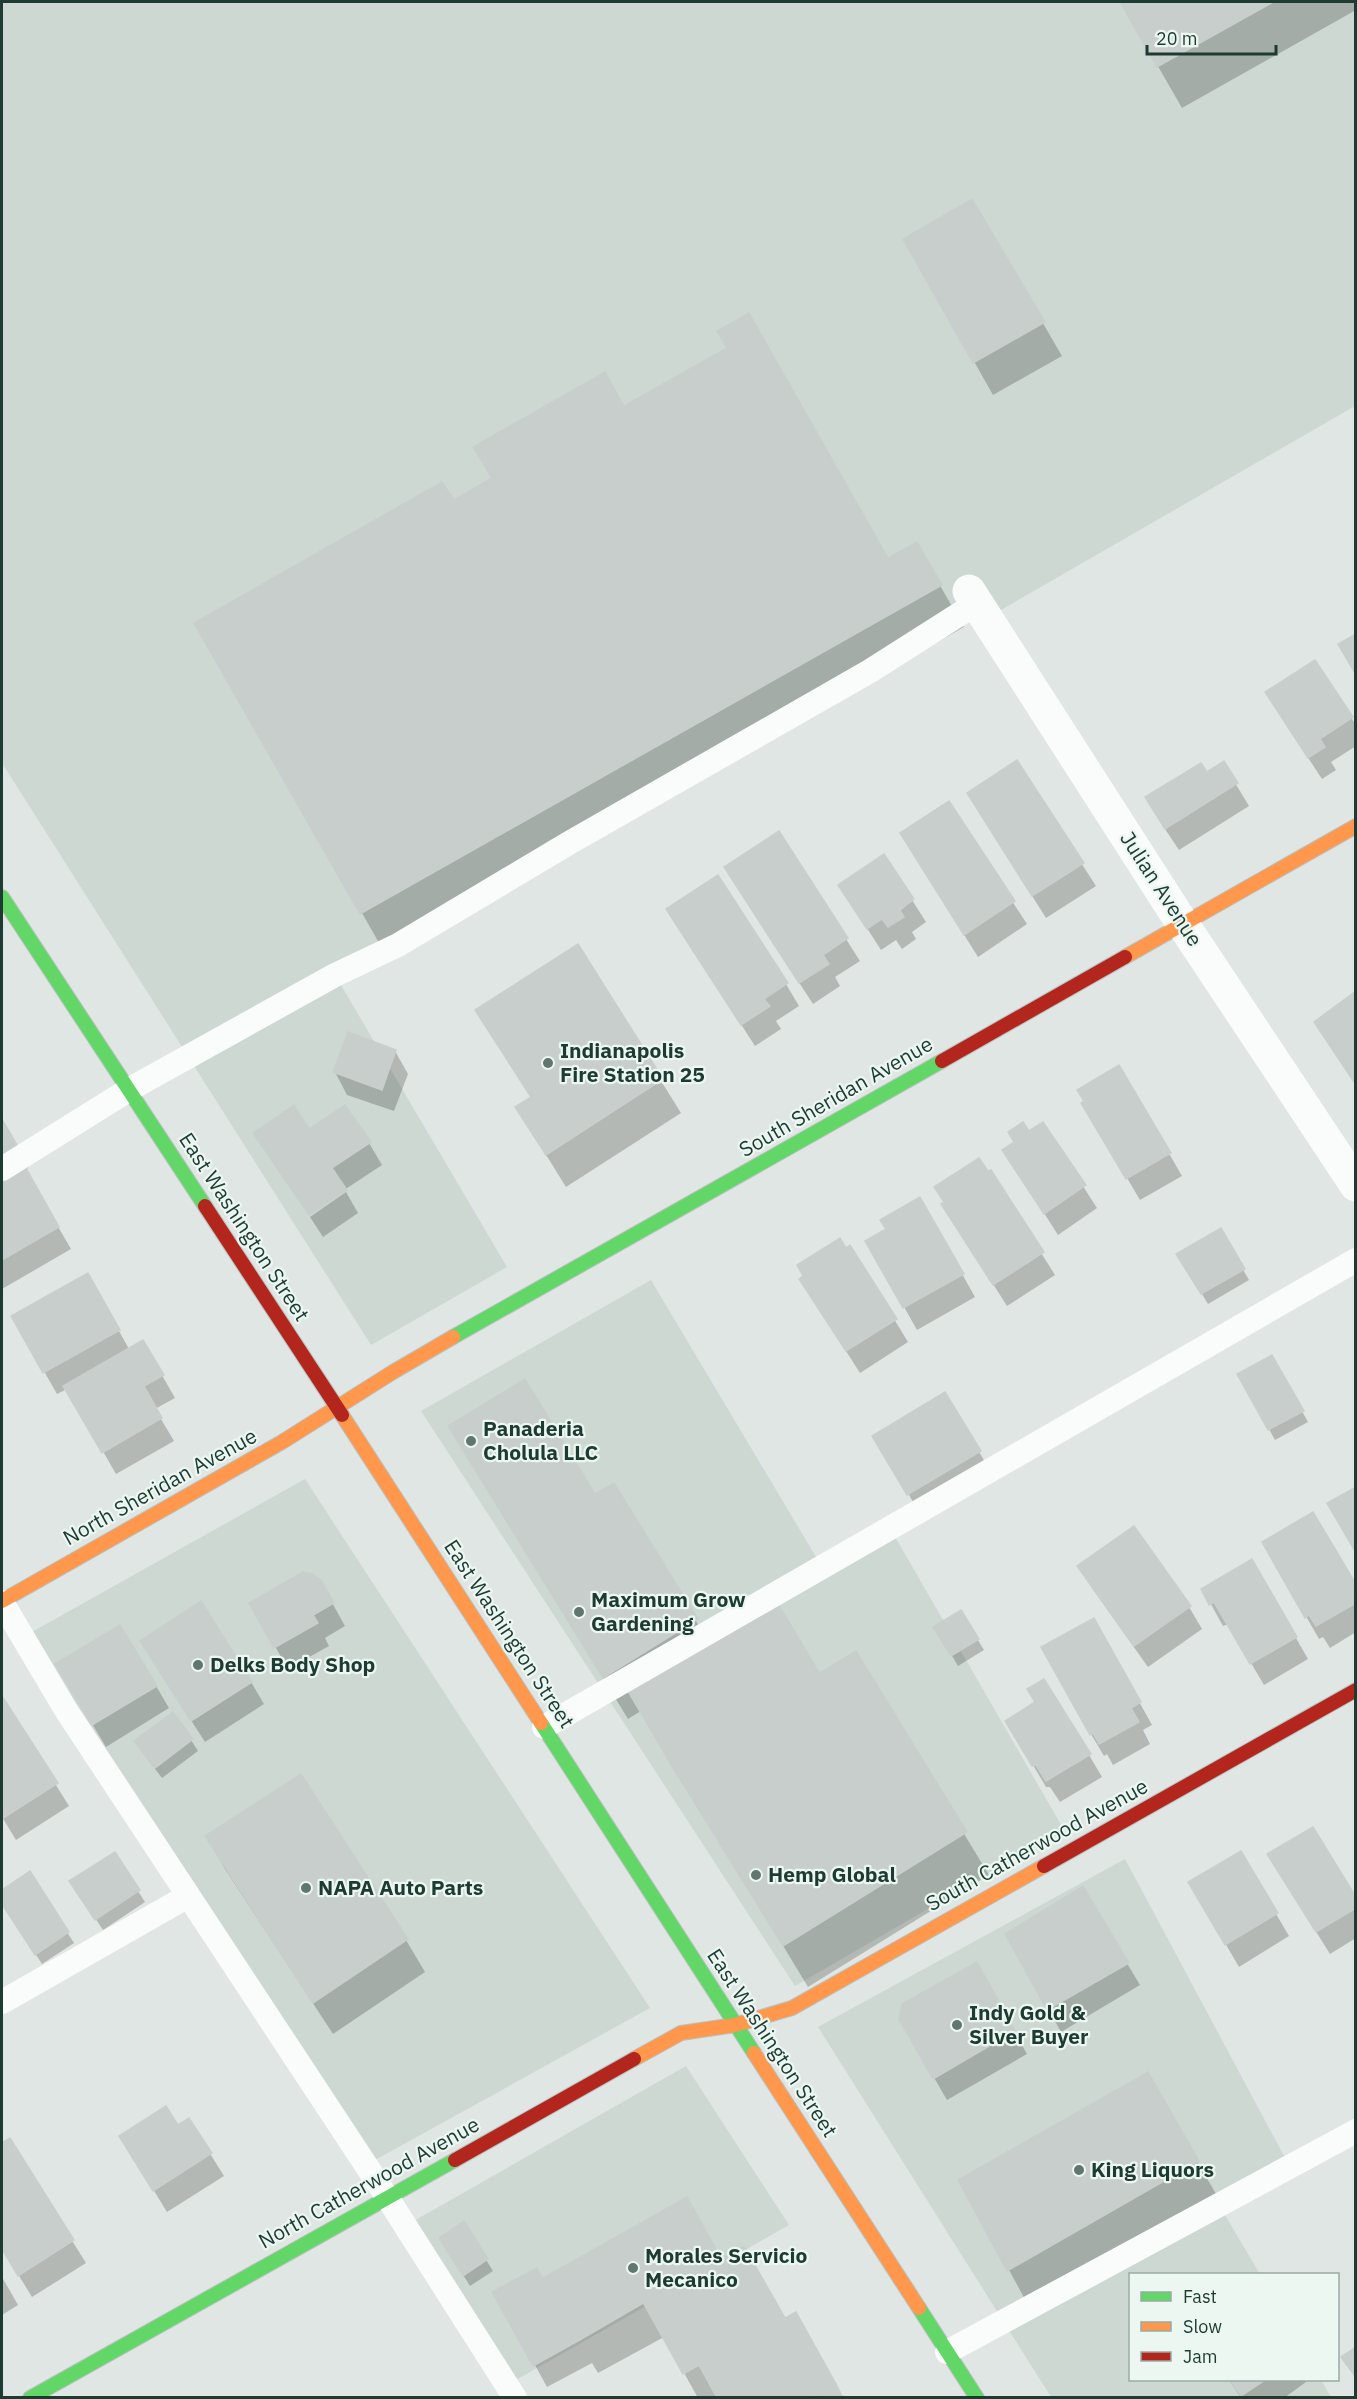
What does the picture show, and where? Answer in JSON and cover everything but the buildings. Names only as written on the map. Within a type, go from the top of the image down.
[{"type":"street","name":"Julian Avenue","points":[[973,597],[1182,923],[1356,1185]]},
{"type":"street","name":"South Sheridan Avenue","points":[[337,1407],[441,1344],[1356,826]]},
{"type":"street","name":"East Washington Street","points":[[2,897],[337,1407],[977,2397]]},
{"type":"street","name":"North Sheridan Avenue","points":[[2,1601],[282,1442],[337,1407]]},
{"type":"street","name":"South Catherwood Avenue","points":[[735,2025],[792,2008],[1356,1690]]},
{"type":"street","name":"North Catherwood Avenue","points":[[30,2397],[681,2032],[735,2025]]},
{"type":"lane","points":[[2,1169],[130,1089],[335,975],[399,945],[569,843],[870,671],[973,597]]},
{"type":"lane","points":[[544,1727],[1356,1260]]},
{"type":"lane","points":[[2,1601],[66,1710],[515,2397]]},
{"type":"lane","points":[[2,2002],[188,1896]]},
{"type":"lane","points":[[947,2352],[1356,2131]]},
{"type":"shaded area","points":[[2,2],[1355,2],[1355,406],[987,618],[977,603],[335,975],[507,1267],[371,1345],[2,763]]},
{"type":"shaded area","points":[[651,1280],[822,1567],[890,1528],[1064,1830],[795,1986],[421,1411]]},
{"type":"shaded area","points":[[305,1479],[650,2008],[366,2165],[23,1637]]},
{"type":"shaded area","points":[[1125,1859],[1290,2167],[1219,2205],[1259,2273],[1129,2273],[1129,2381],[1322,2381],[1331,2397],[1051,2397],[818,2027]]},
{"type":"shaded area","points":[[686,2066],[789,2225],[507,2385],[405,2226]]},
{"type":"traffic: fast","points":[[2,897],[205,1206]]},
{"type":"traffic: fast","points":[[453,1337],[942,1061]]},
{"type":"traffic: fast","points":[[541,1723],[754,2053]]},
{"type":"traffic: fast","points":[[30,2398],[455,2160]]},
{"type":"traffic: fast","points":[[919,2308],[977,2398]]},
{"type":"traffic: slow","points":[[1125,957],[1356,826]]},
{"type":"traffic: slow","points":[[2,1601],[282,1442],[453,1337]]},
{"type":"traffic: slow","points":[[342,1415],[541,1723]]},
{"type":"traffic: slow","points":[[634,2059],[681,2033],[735,2025],[792,2008],[1044,1866]]},
{"type":"traffic: slow","points":[[754,2053],[919,2308]]},
{"type":"traffic: jam","points":[[942,1061],[1125,957]]},
{"type":"traffic: jam","points":[[205,1206],[342,1415]]},
{"type":"traffic: jam","points":[[1044,1866],[1356,1690]]},
{"type":"traffic: jam","points":[[455,2160],[634,2059]]},
{"type":"place","name":"Indianapolis Fire Station 25","points":[[548,1063]]},
{"type":"place","name":"Panaderia Cholula LLC","points":[[471,1441]]},
{"type":"place","name":"Maximum Grow Gardening","points":[[579,1612]]},
{"type":"place","name":"Delks Body Shop","points":[[198,1665]]},
{"type":"place","name":"Hemp Global","points":[[756,1875]]},
{"type":"place","name":"NAPA Auto Parts","points":[[306,1888]]},
{"type":"place","name":"Indy Gold & Silver Buyer","points":[[957,2025]]},
{"type":"place","name":"King Liquors","points":[[1079,2170]]},
{"type":"place","name":"Morales Servicio Mecanico","points":[[633,2268]]}]
